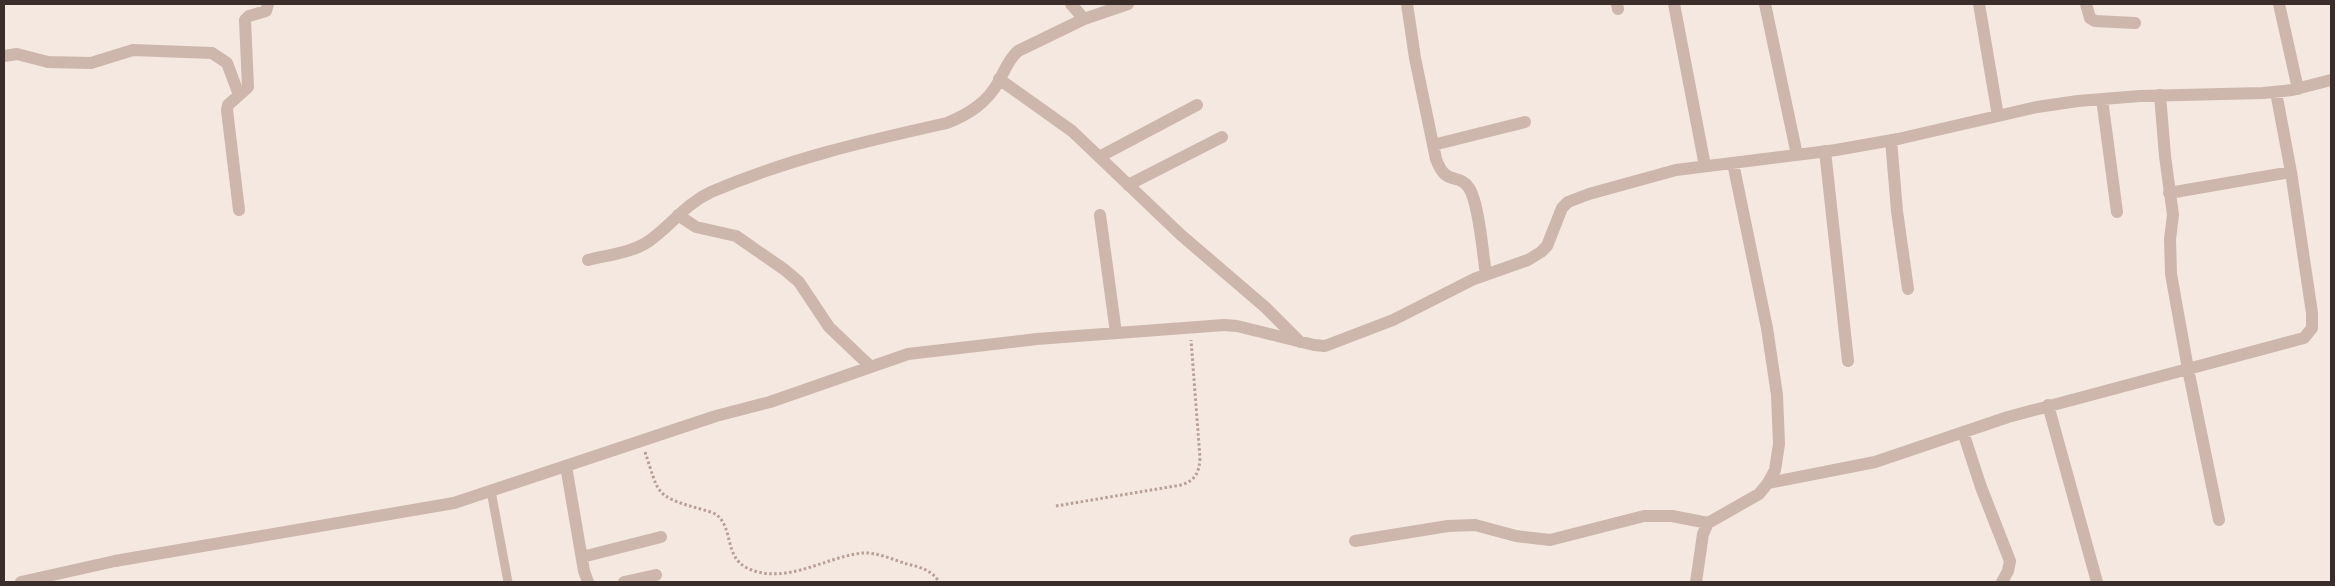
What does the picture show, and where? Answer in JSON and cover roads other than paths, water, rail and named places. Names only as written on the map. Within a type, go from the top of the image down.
[{"type":"street","points":[[239,210],[227,110],[228,105],[248,87],[245,20],[249,16],[266,11],[268,4]]},
{"type":"street","points":[[1071,4],[1084,19]]},
{"type":"street","points":[[588,260],[639,247],[650,240],[690,204],[709,193],[810,155],[947,123],[966,115],[985,100],[1000,79],[1011,57],[1018,51],[1084,19],[1128,4]]},
{"type":"street","points":[[1407,4],[1414,58],[1440,171],[1446,177],[1462,182],[1468,187],[1474,200],[1486,275]]},
{"type":"street","points":[[1674,4],[1706,166]]},
{"type":"street","points":[[1765,4],[1797,155]]},
{"type":"street","points":[[1979,4],[1998,116]]},
{"type":"street","points":[[2086,4],[2090,18],[2096,21],[2135,23]]},
{"type":"street","points":[[2279,4],[2298,88]]},
{"type":"street","points":[[4,56],[17,54],[48,62],[91,64],[133,50],[194,54],[212,53],[227,63],[240,95]]},
{"type":"street","points":[[1000,79],[1072,131],[1181,235],[1265,307],[1300,342]]},
{"type":"street","points":[[20,582],[116,561],[347,520],[439,506],[642,442],[716,416],[770,402],[870,366],[908,354],[935,349],[1190,326],[1237,326],[1300,342],[1325,346],[1393,320],[1486,275],[1528,260],[1542,252],[1547,246],[1562,208],[1568,202],[1589,194],[1676,170],[1797,155],[1891,140],[2037,108],[2102,99],[2160,95],[2224,95],[2276,92],[2331,80]]},
{"type":"street","points":[[1768,484],[1875,462],[2048,405],[2304,338],[2312,328],[2312,313],[2291,172],[2276,92]]},
{"type":"street","points":[[2160,95],[2173,215],[2170,239],[2171,274],[2188,369],[2219,520]]},
{"type":"street","points":[[2102,99],[2117,212]]},
{"type":"street","points":[[1099,157],[1197,105]]},
{"type":"street","points":[[1434,145],[1525,122]]},
{"type":"street","points":[[1128,185],[1222,138]]},
{"type":"street","points":[[1891,140],[1897,211],[1908,289]]},
{"type":"street","points":[[1825,151],[1848,361]]},
{"type":"street","points":[[1696,582],[1703,534],[1708,524],[1758,494],[1768,484],[1775,470],[1779,444],[1776,395],[1767,328],[1733,163]]},
{"type":"street","points":[[2170,193],[2291,172]]},
{"type":"street","points":[[678,215],[696,227],[736,236],[785,270],[799,282],[829,327],[870,366]]},
{"type":"street","points":[[1100,215],[1116,333]]},
{"type":"street","points":[[2048,405],[2097,582]]},
{"type":"street","points":[[1963,432],[1981,487],[2010,561],[2008,572],[2002,582]]},
{"type":"street","points":[[566,466],[588,582]]},
{"type":"street","points":[[1355,541],[1448,526],[1475,525],[1516,536],[1550,540],[1644,516],[1672,516],[1708,524]]},
{"type":"street","points":[[582,558],[661,537]]},
{"type":"street","points":[[624,582],[656,575]]},
{"type":"lane","points":[[491,491],[508,582]]}]
